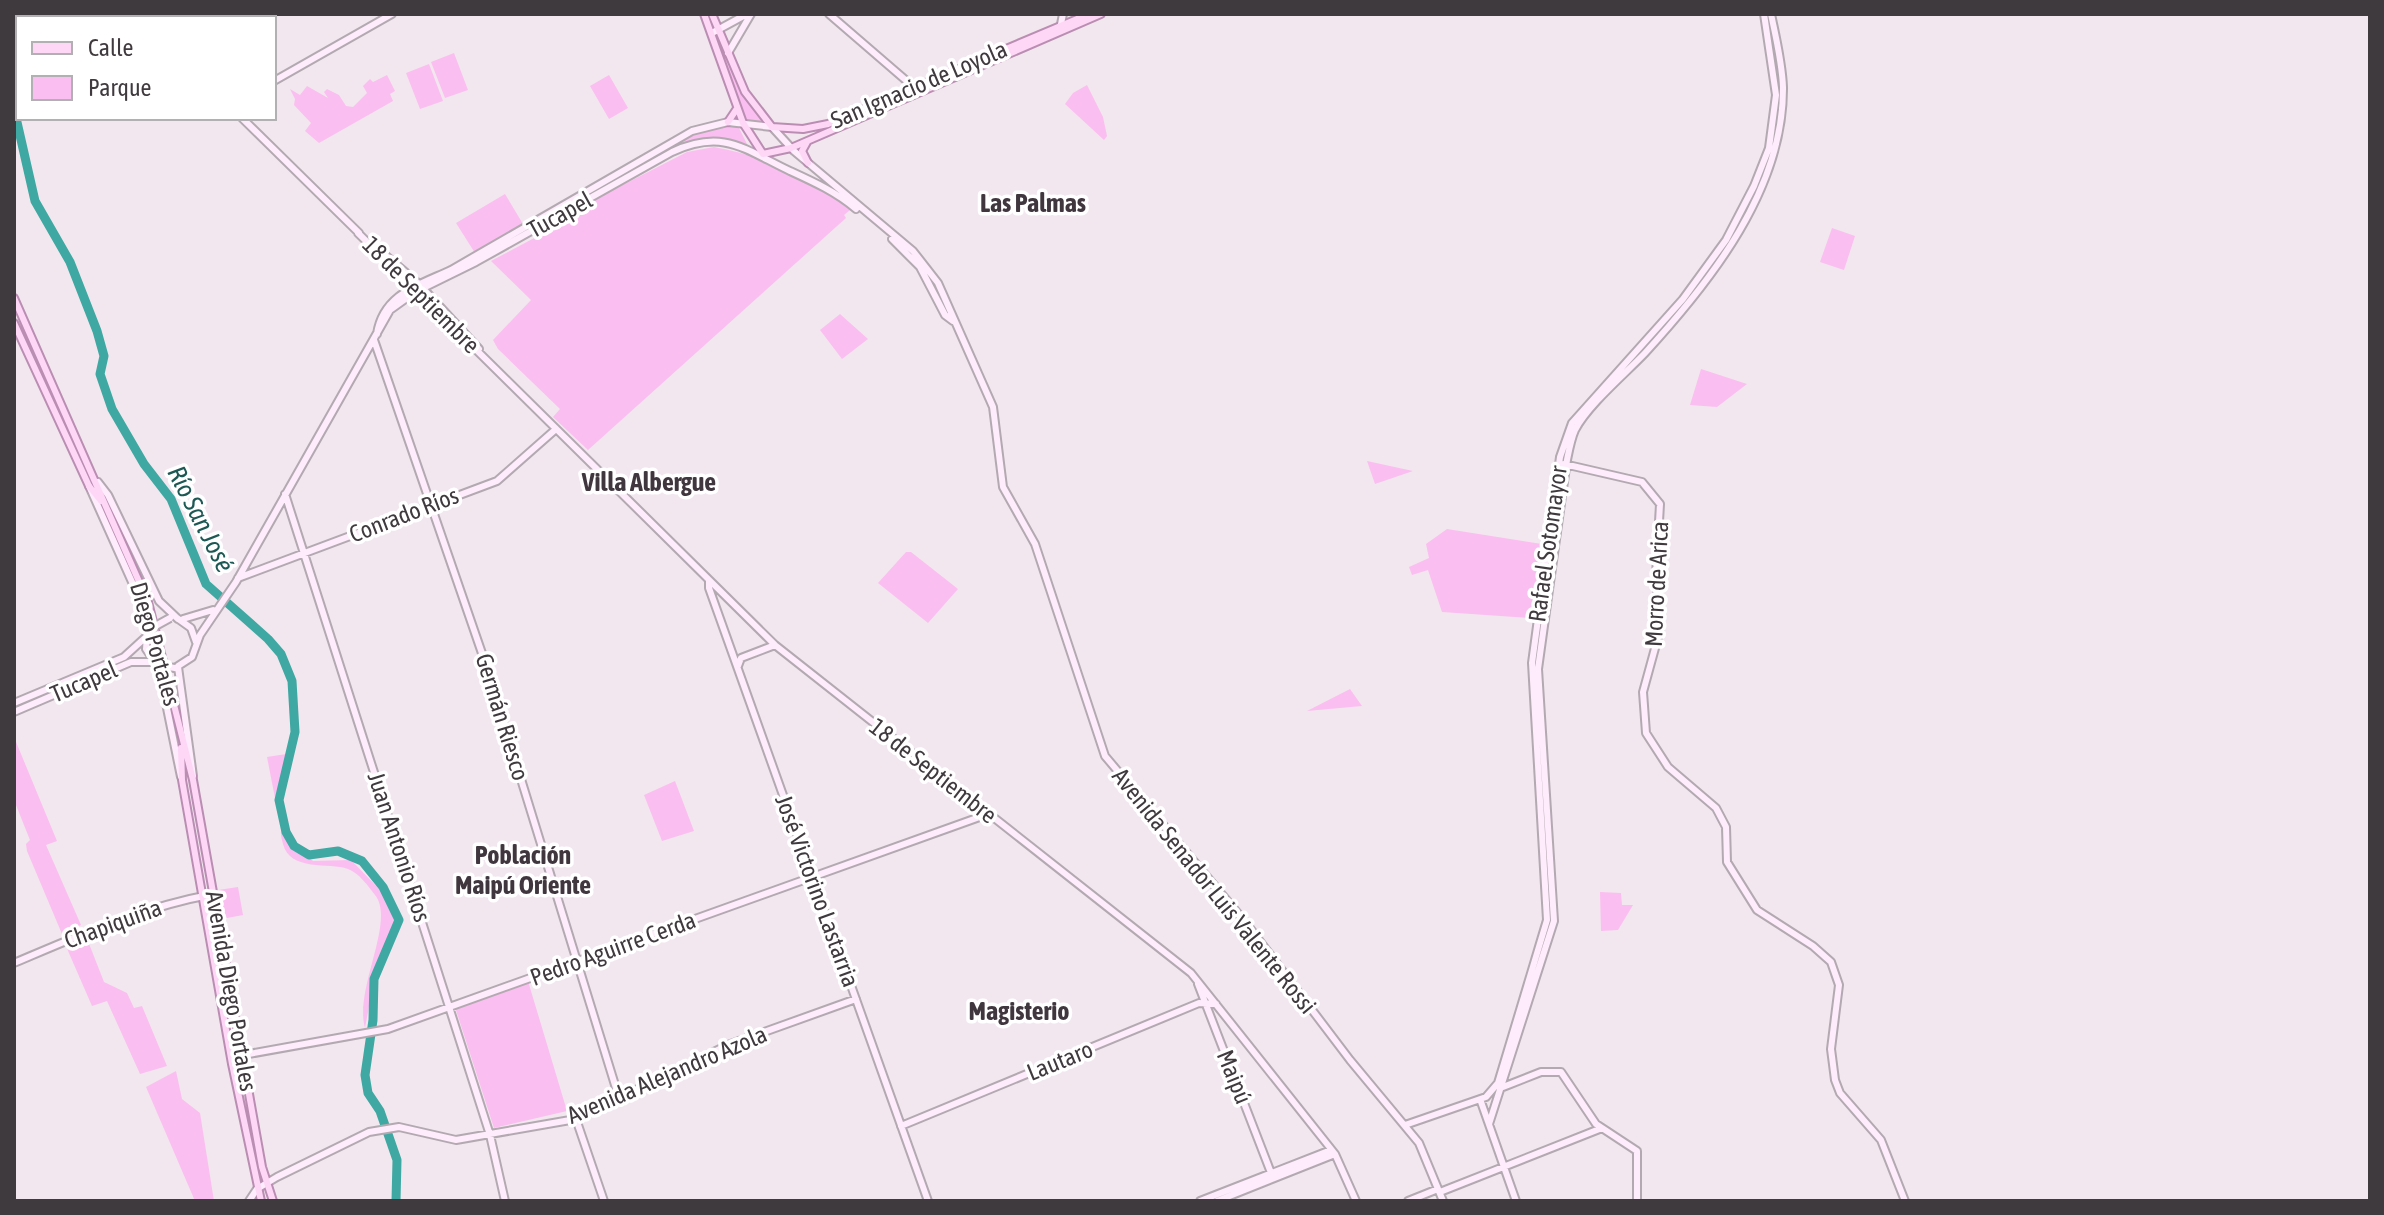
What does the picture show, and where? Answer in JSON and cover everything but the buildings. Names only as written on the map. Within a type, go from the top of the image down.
[{"type":"main road","points":[[276,80],[392,14]]},
{"type":"main road","points":[[704,14],[728,53],[745,92],[772,127]]},
{"type":"main road","points":[[712,14],[743,123],[763,154]]},
{"type":"main road","points":[[716,31],[749,14]]},
{"type":"main road","points":[[728,53],[749,14]]},
{"type":"main road","points":[[829,14],[916,89]]},
{"type":"main road","points":[[1060,30],[1063,14]]},
{"type":"main road","name":"San Ignacio de Loyola","points":[[1060,30],[1089,14]]},
{"type":"main road","name":"San Ignacio de Loyola","points":[[743,123],[803,129],[828,124],[1101,14]]},
{"type":"main road","name":"Rafael Sotomayor","points":[[1764,14],[1775,48]]},
{"type":"main road","name":"Rafael Sotomayor","points":[[1489,1124],[1554,921],[1538,669],[1562,464],[1576,429],[1674,321],[1741,227],[1768,171],[1778,135],[1783,87],[1771,14]]},
{"type":"main road","name":"San Ignacio de Loyola","points":[[763,154],[791,148],[916,89]]},
{"type":"main road","points":[[728,122],[733,119],[737,106]]},
{"type":"main road","name":"18 de Septiembre","points":[[244,120],[775,645],[1195,977],[1333,1152],[1356,1201]]},
{"type":"main road","name":"Tucapel","points":[[376,337],[387,307],[400,295],[451,270],[692,131],[728,122],[743,123]]},
{"type":"main road","name":"Avenida Senador Luis Valente Rossi","points":[[772,127],[808,163],[913,251],[938,283],[993,407],[1003,487],[1035,544],[1105,756],[1246,923],[1289,982],[1405,1125],[1425,1154],[1443,1201]]},
{"type":"main road","points":[[808,163],[803,146],[810,139]]},
{"type":"main road","name":"Tucapel","points":[[420,285],[441,281],[688,145],[714,141],[763,154]]},
{"type":"main road","name":"Avenida Senador Luis Valente Rossi","points":[[763,154],[824,186],[897,243],[920,267],[945,315],[953,321]]},
{"type":"main road","name":"18 de Septiembre","points":[[358,233],[420,285],[466,332],[485,357]]},
{"type":"main road","points":[[400,295],[401,278]]},
{"type":"main road","points":[[435,300],[434,289],[441,281]]},
{"type":"main road","name":"Tucapel","points":[[196,645],[238,578],[390,310],[413,289]]},
{"type":"main road","name":"Diego Portales","points":[[15,302],[98,482],[105,507],[153,617],[180,738],[193,780]]},
{"type":"main road","name":"Diego Portales","points":[[14,323],[141,602],[148,633]]},
{"type":"main road","name":"Germán Riesco","points":[[376,337],[485,662],[619,1098]]},
{"type":"main road","points":[[41,380],[49,376]]},
{"type":"main road","name":"Conrado Ríos","points":[[238,578],[507,475],[556,429]]},
{"type":"main road","name":"Morro de Arica","points":[[1562,464],[1642,482],[1660,504],[1656,575],[1660,630],[1643,692],[1646,733],[1668,767],[1716,808],[1726,827],[1727,862],[1757,910],[1769,922],[1813,946],[1831,962],[1839,985],[1831,1049],[1835,1080],[1840,1093],[1881,1140],[1905,1201]]},
{"type":"main road","name":"Diego Portales","points":[[98,482],[108,495],[159,601],[176,618]]},
{"type":"main road","name":"Diego Portales","points":[[89,486],[105,507]]},
{"type":"main road","name":"Juan Antonio Ríos","points":[[285,494],[490,1135],[505,1201]]},
{"type":"main road","name":"José Victorino Lastarria","points":[[709,580],[709,588],[928,1201]]},
{"type":"main road","points":[[176,618],[191,628],[196,645],[191,659],[177,668],[158,664],[147,652],[148,633],[176,618],[202,616],[218,606]]},
{"type":"main road","name":"Tucapel","points":[[14,703],[127,655],[148,633]]},
{"type":"main road","points":[[738,666],[741,658],[775,645]]},
{"type":"main road","name":"Tucapel","points":[[14,712],[131,662],[158,664]]},
{"type":"main road","name":"Diego Portales","points":[[158,664],[182,780]]},
{"type":"main road","name":"Diego Portales","points":[[177,668],[193,780]]},
{"type":"main road","name":"Diego Portales","points":[[180,738],[182,780]]},
{"type":"main road","name":"Avenida Diego Portales","points":[[182,780],[232,1057],[251,1197],[261,1201]]},
{"type":"main road","name":"Avenida Diego Portales","points":[[193,780],[266,1183],[273,1201]]},
{"type":"main road","points":[[965,821],[976,804]]},
{"type":"main road","name":"Pedro Aguirre Cerda","points":[[232,1057],[385,1030],[988,814]]},
{"type":"main road","name":"Chapiquiña","points":[[14,963],[86,930],[140,911],[214,894]]},
{"type":"main road","name":"Maipú","points":[[1195,977],[1272,1175]]},
{"type":"main road","name":"Avenida Alejandro Azola","points":[[251,1197],[266,1183],[378,1130],[399,1127],[456,1140],[576,1119],[728,1045],[856,999]]},
{"type":"main road","points":[[1204,1001],[1218,1005]]},
{"type":"main road","name":"Lautaro","points":[[901,1126],[1204,1001]]},
{"type":"main road","points":[[1501,1083],[1557,1071],[1571,1083],[1602,1128],[1637,1151],[1637,1201]]},
{"type":"main road","name":"Rafael Sotomayor","points":[[1480,1099],[1492,1093],[1501,1083]]},
{"type":"main road","points":[[1405,1125],[1480,1099],[1516,1201]]},
{"type":"main road","points":[[576,1119],[604,1201]]},
{"type":"main road","points":[[1408,1201],[1602,1128]]},
{"type":"main road","points":[[1200,1201],[1333,1152]]},
{"type":"main road","points":[[1217,1201],[1272,1175]]},
{"type":"green space","points":[[717,35],[739,87],[764,123],[746,122]]},
{"type":"green space","points":[[454,53],[468,90],[445,98],[431,62]]},
{"type":"green space","points":[[429,64],[443,101],[420,109],[406,73]]},
{"type":"green space","points":[[387,75],[395,91],[390,94],[393,101],[319,143],[305,131],[311,123],[294,105],[295,99],[290,89],[300,95],[307,86],[328,98],[324,92],[327,89],[339,95],[346,106],[353,107],[367,93],[363,86],[370,79],[373,82]]},
{"type":"green space","points":[[609,75],[628,108],[609,119],[590,86]]},
{"type":"green space","points":[[1087,85],[1103,117],[1107,136],[1104,140],[1065,104],[1073,93]]},
{"type":"green space","points":[[738,126],[749,148],[708,139],[685,143],[616,179],[699,131]]},
{"type":"green space","points":[[714,147],[786,170],[820,188],[850,210],[844,215],[846,218],[588,450],[553,417],[560,409],[498,349],[493,340],[531,300],[491,261],[570,219],[578,208],[687,152]]},
{"type":"green space","points":[[505,194],[523,224],[475,253],[456,223]]},
{"type":"green space","points":[[1832,228],[1855,236],[1844,270],[1820,262]]},
{"type":"green space","points":[[840,314],[868,339],[842,359],[820,330]]},
{"type":"green space","points":[[1701,369],[1747,384],[1717,407],[1690,405]]},
{"type":"green space","points":[[1367,461],[1413,471],[1375,484]]},
{"type":"green space","points":[[1447,529],[1542,544],[1531,618],[1442,612],[1428,570],[1412,575],[1409,567],[1429,558],[1426,544]]},
{"type":"green space","points":[[906,552],[911,552],[958,589],[928,623],[878,583]]},
{"type":"green space","points":[[1350,689],[1362,706],[1307,711]]},
{"type":"green space","points":[[14,737],[57,841],[46,845],[81,925],[62,934],[27,851],[26,844],[30,840],[14,800]]},
{"type":"green space","points":[[286,754],[286,760],[275,798],[267,757]]},
{"type":"green space","points":[[675,781],[694,831],[662,841],[644,795]]},
{"type":"green space","points":[[282,827],[287,839],[313,861],[351,860],[384,894],[396,917],[373,985],[365,1028],[365,994],[381,921],[380,907],[375,895],[352,871],[293,859],[283,844]]},
{"type":"green space","points":[[238,887],[243,915],[227,918],[220,914],[218,890]]},
{"type":"green space","points":[[1600,892],[1621,893],[1622,905],[1633,905],[1618,930],[1601,931]]},
{"type":"green space","points":[[86,936],[104,982],[127,993],[134,1008],[142,1006],[167,1066],[140,1074],[107,1001],[92,1006],[65,944]]},
{"type":"green space","points":[[528,981],[567,1111],[494,1128],[455,1007]]},
{"type":"green space","points":[[176,1071],[182,1099],[200,1113],[214,1201],[195,1201],[146,1087]]},
{"type":"waterway","name":"Río San José","points":[[14,109],[16,118]]},
{"type":"waterway","name":"Río San José","points":[[17,120],[35,201],[70,262],[97,331],[104,356],[100,374],[112,409],[144,464],[171,499],[206,584],[268,639],[281,654],[292,681],[295,732],[279,800],[286,832],[294,846],[309,855],[338,851],[362,861],[383,887],[399,920],[374,979],[373,1020],[365,1075],[368,1093],[380,1111],[397,1160],[396,1201]]},
{"type":"district","name":"Las Palmas","points":[[1033,203]]},
{"type":"district","name":"Villa Albergue","points":[[649,482]]},
{"type":"district","name":"Población Maipú Oriente","points":[[523,870]]},
{"type":"district","name":"Magisterio","points":[[1019,1011]]}]
